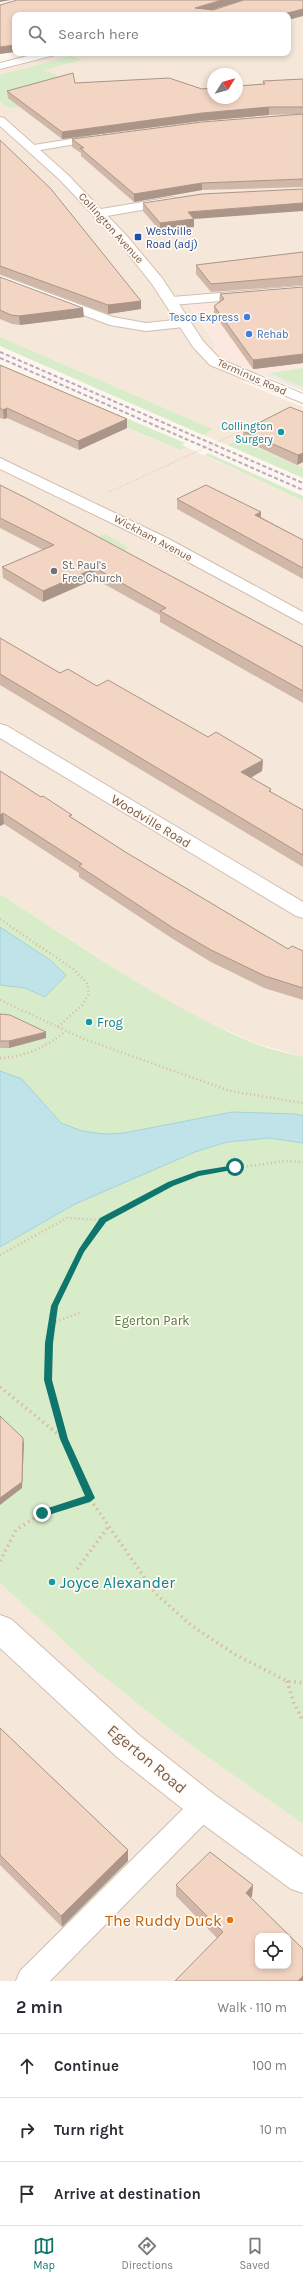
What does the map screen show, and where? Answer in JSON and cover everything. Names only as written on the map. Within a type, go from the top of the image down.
[{"type":"street","points":[[0,66],[39,56]]},
{"type":"street","name":"Collington Avenue","points":[[0,120],[34,148],[101,213],[172,301],[203,352]]},
{"type":"street","points":[[34,148],[110,136]]},
{"type":"street","points":[[101,213],[186,199]]},
{"type":"street","points":[[0,279],[110,321],[146,327],[184,323]]},
{"type":"street","points":[[172,301],[303,290]]},
{"type":"street","name":"Terminus Road","points":[[203,352],[215,362],[303,399]]},
{"type":"street","name":"Wickham Avenue","points":[[0,463],[86,503],[161,541],[303,619]]},
{"type":"street","name":"Woodville Road","points":[[0,730],[303,910]]},
{"type":"street","name":"Egerton Road","points":[[0,1629],[128,1746],[204,1806],[303,1877]]},
{"type":"lane","points":[[30,1981],[204,1806]]},
{"type":"path","points":[[86,503],[264,420]]},
{"type":"path","points":[[0,919],[73,969],[87,983],[89,994],[82,1005],[58,1027]]},
{"type":"path","points":[[0,1000],[66,1031],[230,1091],[303,1103]]},
{"type":"path","points":[[0,1058],[9,1058],[34,1051],[52,1043],[66,1031]]},
{"type":"path","points":[[303,1162],[284,1161],[198,1174],[170,1184],[103,1220],[81,1251],[55,1306],[52,1323],[48,1380],[64,1439],[90,1498],[108,1527],[156,1594],[191,1625],[234,1654],[287,1681],[303,1683]]},
{"type":"path","points":[[0,1254],[68,1218],[103,1220]]},
{"type":"path","points":[[52,1323],[82,1312]]},
{"type":"path","points":[[0,1386],[64,1439]]},
{"type":"path","points":[[0,1561],[16,1530],[42,1513],[90,1498]]},
{"type":"path","points":[[77,1569],[108,1527]]},
{"type":"path","points":[[287,1681],[294,1703],[303,1721]]},
{"type":"shaded area","points":[[303,0],[303,336],[189,305],[216,344],[221,358],[261,374],[242,382],[303,407],[303,468],[238,439],[227,445],[203,435],[213,429],[0,337],[0,70],[56,56],[291,56],[291,12]]},
{"type":"shaded area","points":[[266,298],[303,336],[303,368],[261,374],[221,358],[213,349],[216,343],[189,304]]},
{"type":"shaded area","points":[[303,368],[303,391],[261,374],[269,373]]},
{"type":"shaded area","points":[[0,374],[179,450],[186,447],[303,501],[303,1057],[258,1044],[196,1017],[142,986],[0,894]]},
{"type":"shaded area","points":[[0,1583],[94,1669],[189,1744],[303,1824],[303,1981],[0,1981]]},
{"type":"green space","points":[[71,56],[82,60],[43,70],[68,80],[66,100],[9,108],[0,101],[0,75]]},
{"type":"green space","points":[[0,337],[213,429],[203,435],[0,346]]},
{"type":"green space","points":[[0,365],[185,443],[182,445],[186,447],[180,450],[0,374]]},
{"type":"green space","points":[[303,368],[303,387],[269,373]]},
{"type":"green space","points":[[238,439],[303,468],[303,478],[227,445]]},
{"type":"green space","points":[[208,453],[303,496],[303,501],[205,455]]},
{"type":"green space","points":[[105,534],[130,548],[117,553],[89,541]]},
{"type":"green space","name":"Egerton Park","points":[[0,894],[125,975],[189,1012],[256,1044],[303,1057],[303,1824],[189,1744],[94,1669],[0,1583]]},
{"type":"water","points":[[0,927],[50,960],[66,975],[45,997],[25,988],[0,985]]},
{"type":"water","points":[[0,1071],[22,1079],[61,1123],[82,1131],[104,1134],[124,1133],[232,1112],[296,1114],[303,1116],[303,1143],[269,1138],[227,1142],[195,1152],[75,1204],[0,1247]]},
{"type":"building","points":[[17,0],[222,0],[195,8],[213,10],[244,0],[303,0],[303,9],[291,12],[12,12],[12,45],[0,47],[0,5]]},
{"type":"building","points":[[73,73],[75,83],[169,78],[202,89],[207,89],[207,104],[243,104],[243,86],[265,84],[263,81],[303,79],[303,107],[269,107],[202,113],[62,132],[7,91]]},
{"type":"building","points":[[303,114],[303,179],[202,183],[134,194],[80,148],[84,148],[72,139],[202,122]]},
{"type":"building","points":[[0,140],[51,189],[141,301],[108,305],[0,266]]},
{"type":"building","points":[[303,189],[303,203],[188,212],[194,219],[160,223],[143,203],[202,194]]},
{"type":"building","points":[[303,252],[303,276],[211,284],[196,265]]},
{"type":"building","points":[[0,277],[83,308],[19,316],[11,315],[0,310]]},
{"type":"building","points":[[303,287],[303,354],[253,360],[214,306],[224,299],[220,294]]},
{"type":"building","points":[[0,365],[127,419],[78,441],[7,408],[3,410],[0,408]]},
{"type":"building","points":[[290,407],[303,412],[303,453],[298,455],[243,431]]},
{"type":"building","points":[[0,485],[303,647],[303,691],[160,611],[166,608],[95,568],[43,591],[2,567],[54,545],[0,518]]},
{"type":"building","points":[[206,485],[261,512],[255,515],[303,540],[303,568],[177,499]]},
{"type":"building","points":[[0,638],[60,673],[68,669],[97,686],[108,680],[208,737],[216,732],[263,760],[241,772],[271,789],[269,791],[303,810],[303,855],[0,674]]},
{"type":"building","points":[[0,771],[41,797],[43,796],[72,815],[69,816],[127,853],[288,949],[292,946],[303,951],[303,988],[265,976],[211,950],[173,928],[79,866],[82,864],[3,813],[0,815]]},
{"type":"building","points":[[0,1014],[10,1015],[46,1032],[9,1041],[0,1041]]},
{"type":"building","points":[[0,1416],[23,1438],[22,1482],[0,1498]]},
{"type":"building","points":[[0,1728],[128,1850],[61,1916],[0,1855]]},
{"type":"building","name":"The Ruddy Duck","points":[[210,1852],[253,1885],[246,1893],[287,1933],[255,1933],[255,1969],[291,1969],[291,1937],[303,1949],[303,1976],[298,1981],[175,1981],[223,1932],[176,1885]]},
{"type":"railway","points":[[0,352],[303,483]]},
{"type":"railway","points":[[0,358],[303,490]]},
{"type":"place","name":"Westville Road (adj)","points":[[138,237]]},
{"type":"place","name":"Tesco Express","points":[[247,317]]},
{"type":"place","name":"Rehab","points":[[249,334]]},
{"type":"place","name":"Collington Surgery","points":[[281,432]]},
{"type":"place","name":"St. Paul's Free Church","points":[[54,571]]},
{"type":"place","name":"Frog","points":[[89,1022]]},
{"type":"place","name":"Joyce Alexander","points":[[52,1582]]},
{"type":"place","name":"The Ruddy Duck","points":[[230,1920]]},
{"type":"route","points":[[42,1513],[90,1498],[64,1439],[48,1380],[49,1343],[55,1306],[81,1251],[103,1220],[126,1206],[170,1184],[198,1174],[235,1167]]}]
